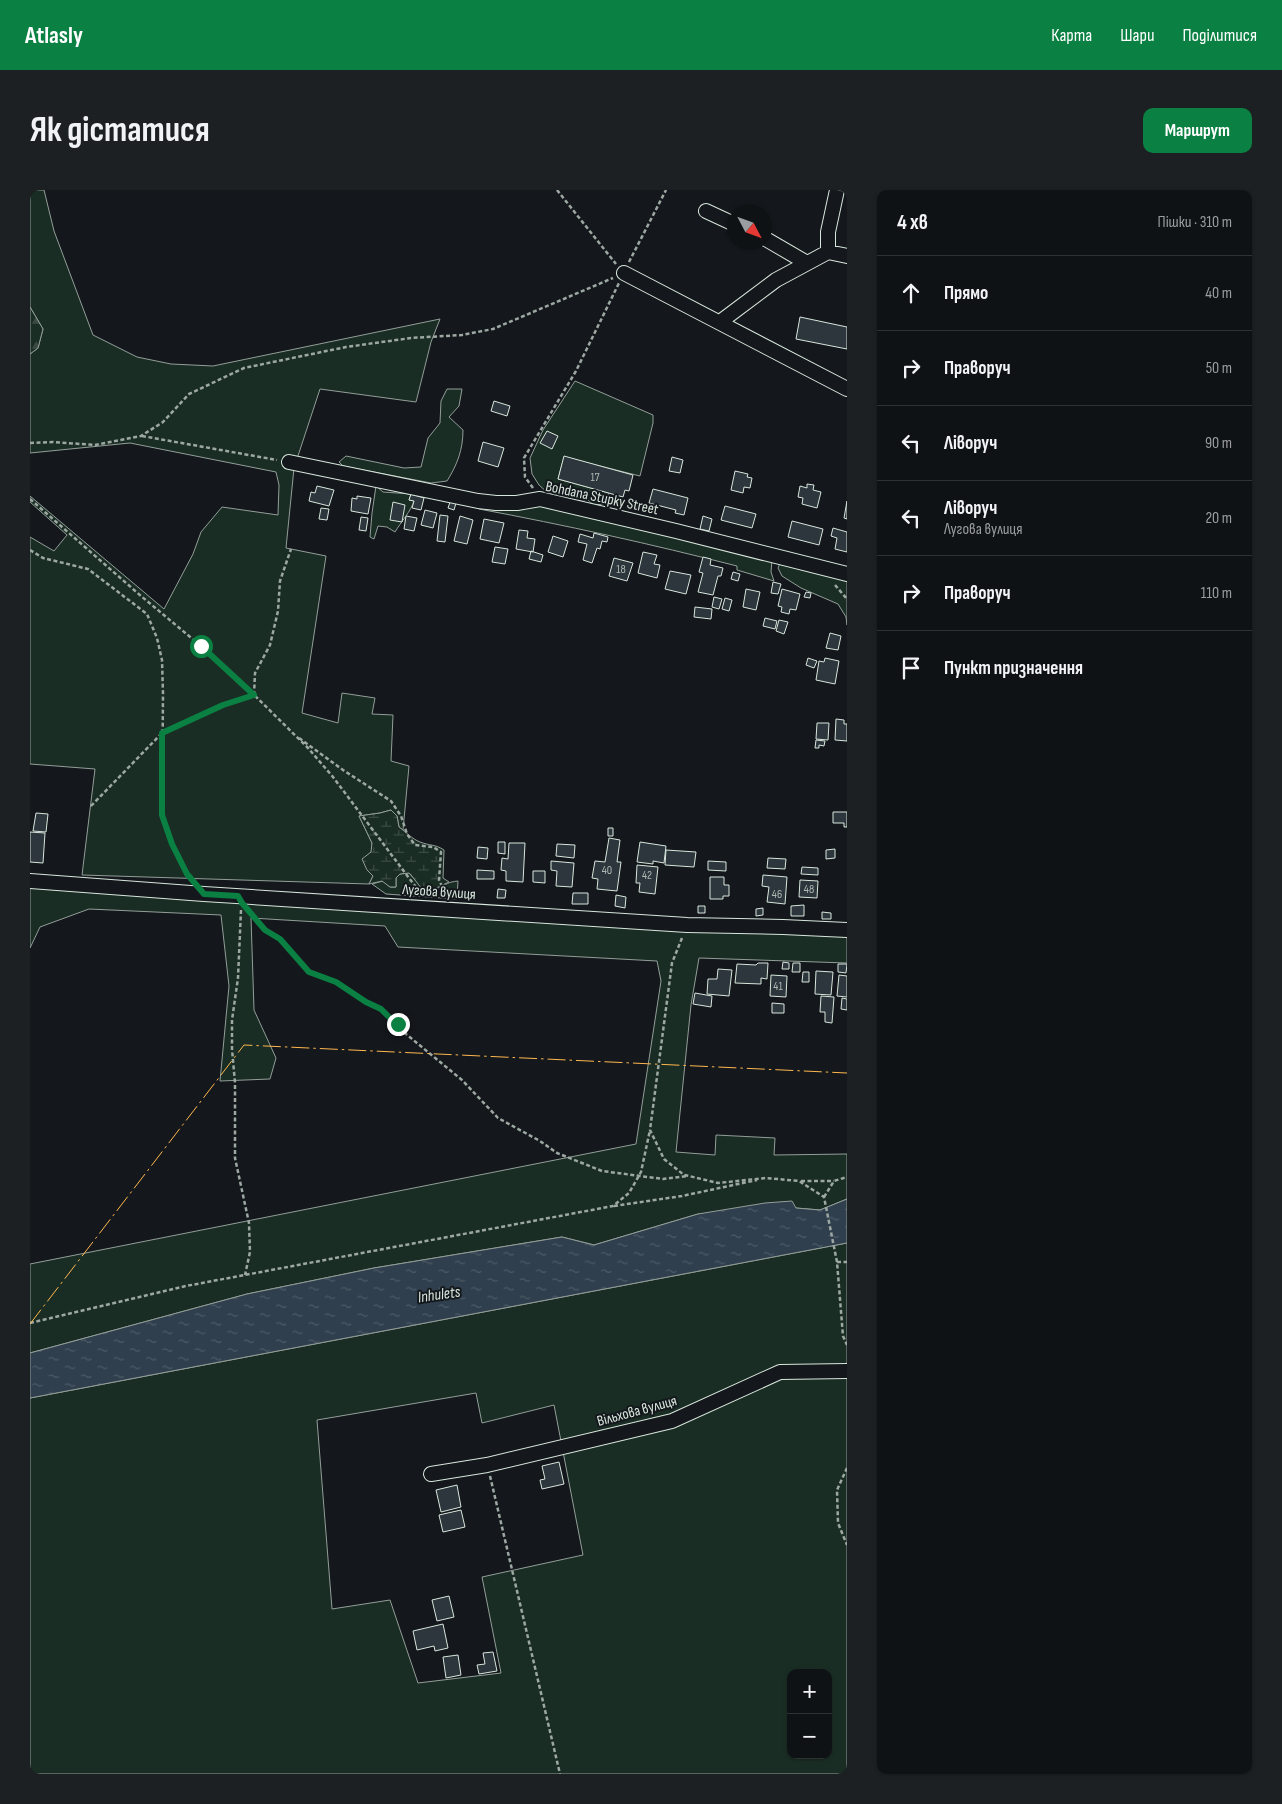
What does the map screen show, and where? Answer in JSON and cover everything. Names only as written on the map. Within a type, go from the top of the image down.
[{"type":"street","points":[[828,252],[828,232],[837,190]]},
{"type":"street","points":[[706,211],[727,221]]},
{"type":"street","points":[[772,243],[807,263]]},
{"type":"street","points":[[720,322],[776,280],[828,252],[847,256]]},
{"type":"street","points":[[624,273],[847,389]]},
{"type":"street","name":"Bohdana Stupky Street","points":[[288,462],[487,502],[517,503],[540,499],[847,574]]},
{"type":"street","name":"Лугова вулиця","points":[[30,880],[204,894],[240,900],[439,908],[687,925],[847,930]]},
{"type":"street","name":"Вільхова вулиця","points":[[431,1474],[487,1464],[672,1421],[780,1372],[847,1372]]},
{"type":"path","points":[[557,190],[624,273]]},
{"type":"path","points":[[540,499],[526,477],[524,458],[576,371],[666,190]]},
{"type":"path","points":[[141,436],[163,422],[189,394],[244,368],[346,347],[411,338],[462,336],[493,329],[624,273]]},
{"type":"path","points":[[30,442],[95,445],[141,436],[288,462]]},
{"type":"path","points":[[30,499],[201,646],[294,734],[333,777],[418,890],[439,908]]},
{"type":"path","points":[[254,695],[255,673],[270,645],[278,611],[280,581],[291,549]]},
{"type":"path","points":[[30,550],[44,558],[88,569],[147,614],[157,638],[162,660],[162,815],[172,844],[187,874],[204,894]]},
{"type":"path","points":[[91,806],[162,733],[223,705],[254,695]]},
{"type":"path","points":[[294,734],[343,770],[391,800],[401,816],[407,834],[415,844],[434,847],[442,852],[440,880],[445,894],[458,910]]},
{"type":"path","points":[[240,900],[265,930],[280,939],[309,972],[336,982],[366,1002],[381,1009],[406,1034],[462,1080],[498,1118],[540,1141],[557,1153],[602,1171],[663,1179],[689,1176]]},
{"type":"path","points":[[240,900],[238,978],[232,1020],[232,1049],[235,1083],[235,1158],[249,1223],[250,1252],[244,1275]]},
{"type":"path","points":[[613,1206],[629,1193],[641,1172],[650,1130],[672,962],[687,925]]},
{"type":"path","points":[[650,1130],[664,1159],[684,1175],[718,1183],[766,1178],[799,1181],[834,1181],[847,1177]]},
{"type":"path","points":[[30,1323],[186,1286],[613,1206],[682,1196],[766,1178]]},
{"type":"path","points":[[799,1181],[824,1197]]},
{"type":"path","points":[[834,1181],[824,1197],[837,1262],[843,1336],[847,1345]]},
{"type":"path","points":[[837,1262],[847,1262]]},
{"type":"path","points":[[487,1464],[560,1774]]},
{"type":"path","points":[[847,1468],[837,1490],[838,1523],[847,1546]]},
{"type":"green space","points":[[30,190],[44,190],[54,231],[93,335],[137,357],[171,364],[213,366],[440,319],[431,342],[416,402],[320,389],[294,468],[286,548],[326,556],[302,713],[338,723],[342,693],[375,698],[372,714],[393,715],[391,761],[409,766],[403,830],[399,827],[397,816],[391,810],[359,816],[372,843],[373,876],[369,884],[82,875],[95,769],[30,764],[30,537],[54,551],[67,535],[30,502],[30,496],[164,609],[193,554],[201,532],[222,507],[278,515],[279,485],[276,472],[130,443],[30,453],[30,354],[38,348],[43,329],[30,307]]},
{"type":"green space","points":[[30,307],[43,329],[38,348],[30,354]]},
{"type":"green space","points":[[575,381],[653,415],[653,423],[640,476],[564,457],[558,479],[609,493],[604,504],[594,505],[588,500],[582,501],[549,494],[539,485],[532,474],[530,458],[543,430]]},
{"type":"green space","points":[[447,389],[462,389],[459,406],[449,417],[463,430],[459,457],[447,481],[431,483],[343,466],[339,462],[346,456],[404,468],[421,467],[428,438],[440,423],[441,401]]},
{"type":"green space","points":[[376,486],[383,492],[411,494],[409,500],[414,501],[395,532],[387,527],[378,526],[374,539],[370,537]]},
{"type":"green space","points":[[546,502],[772,559],[771,572],[774,581],[737,570],[737,566],[705,558],[608,535],[479,509],[481,505]]},
{"type":"green space","points":[[781,561],[847,576],[847,625],[846,617],[838,604],[801,588],[782,576],[778,568]]},
{"type":"green space","points":[[391,810],[397,816],[399,827],[412,837],[420,842],[444,850],[443,878],[449,882],[432,890],[429,895],[409,873],[400,874],[396,878],[396,887],[390,887],[382,881],[369,884],[373,876],[367,870],[362,859],[371,852],[372,843],[359,816]]},
{"type":"green space","points":[[409,873],[421,889],[434,889],[458,881],[457,899],[386,894],[372,884],[383,881],[390,887],[396,887],[396,878],[400,874]]},
{"type":"green space","points":[[30,884],[847,935],[847,963],[699,958],[691,1005],[676,1152],[715,1155],[716,1135],[775,1138],[774,1155],[847,1154],[847,1199],[820,1210],[796,1208],[698,1214],[594,1245],[562,1237],[374,1268],[247,1294],[30,1353],[30,1264],[636,1144],[661,981],[657,961],[398,947],[385,926],[251,918],[254,1010],[276,1058],[270,1079],[220,1081],[229,986],[221,915],[89,909],[40,927],[30,948]]},
{"type":"green space","points":[[847,1243],[847,1774],[30,1774],[30,1398]],"holes":[[[476,1393],[482,1423],[554,1405],[583,1555],[482,1577],[501,1673],[418,1683],[390,1600],[332,1609],[317,1420]]]},
{"type":"water","name":"Inhulets","points":[[847,1199],[847,1243],[30,1398],[30,1353],[247,1294],[374,1268],[562,1237],[594,1245],[698,1214],[765,1203],[792,1201],[796,1208],[820,1210]]},
{"type":"building","points":[[800,317],[847,327],[847,349],[796,339]]},
{"type":"building","points":[[494,401],[510,406],[507,416],[491,411]]},
{"type":"building","points":[[547,431],[558,436],[552,449],[540,443]]},
{"type":"building","points":[[483,442],[504,448],[498,467],[478,461]]},
{"type":"building","points":[[564,456],[633,475],[629,491],[625,490],[623,497],[558,479]]},
{"type":"building","points":[[672,457],[683,460],[680,473],[669,471]]},
{"type":"building","points":[[735,471],[748,474],[747,477],[752,478],[750,488],[744,487],[743,493],[731,490]]},
{"type":"building","points":[[807,484],[814,485],[813,490],[821,492],[817,508],[802,504],[803,498],[798,497],[800,486],[807,488]]},
{"type":"building","points":[[317,486],[334,490],[329,506],[309,501],[311,492],[315,493]]},
{"type":"building","points":[[653,489],[688,498],[684,515],[675,513],[676,510],[649,503]]},
{"type":"building","points":[[411,494],[424,498],[421,510],[412,508],[414,501],[409,500]]},
{"type":"building","points":[[357,496],[371,498],[368,514],[351,511],[352,498],[357,499]]},
{"type":"building","points":[[847,501],[847,519],[844,518]]},
{"type":"building","points":[[393,502],[405,505],[402,522],[390,520]]},
{"type":"building","points":[[450,502],[456,503],[454,510],[448,508]]},
{"type":"building","points":[[725,506],[756,514],[752,528],[721,520]]},
{"type":"building","points":[[321,508],[329,509],[327,520],[319,519]]},
{"type":"building","points":[[425,510],[437,513],[433,528],[421,525]]},
{"type":"building","points":[[440,515],[448,516],[445,542],[437,541]]},
{"type":"building","points":[[406,516],[417,518],[414,531],[404,529]]},
{"type":"building","points":[[460,516],[473,520],[467,544],[454,541]]},
{"type":"building","points":[[703,516],[712,519],[709,531],[700,529]]},
{"type":"building","points":[[361,517],[368,518],[366,531],[359,530]]},
{"type":"building","points":[[484,519],[504,523],[499,543],[480,539]]},
{"type":"building","points":[[792,521],[823,529],[819,545],[788,537]]},
{"type":"building","points":[[833,528],[847,532],[847,552],[835,549],[837,538],[831,536]]},
{"type":"building","points":[[519,530],[528,531],[527,538],[535,539],[533,552],[516,549]]},
{"type":"building","points":[[594,533],[608,537],[607,542],[602,541],[600,549],[597,548],[592,563],[583,560],[587,544],[578,542],[580,534],[593,538]]},
{"type":"building","points":[[553,536],[568,541],[563,557],[548,552]]},
{"type":"building","points":[[495,547],[508,549],[505,564],[492,562]]},
{"type":"building","points":[[531,551],[543,555],[541,562],[529,559]]},
{"type":"building","points":[[643,552],[657,555],[654,564],[660,565],[657,578],[638,573]]},
{"type":"building","points":[[703,557],[711,559],[710,565],[723,568],[721,576],[718,576],[713,595],[698,592],[703,573],[699,572]]},
{"type":"building","points":[[614,558],[633,563],[627,581],[609,576]]},
{"type":"building","points":[[670,571],[691,575],[686,594],[665,589]]},
{"type":"building","points":[[733,572],[740,574],[738,581],[731,579]]},
{"type":"building","points":[[773,582],[781,584],[778,594],[771,593]]},
{"type":"building","points":[[746,589],[760,592],[756,610],[743,607]]},
{"type":"building","points":[[782,589],[800,594],[796,610],[790,609],[789,614],[781,612],[782,607],[778,606]]},
{"type":"building","points":[[806,592],[811,593],[810,598],[804,597]]},
{"type":"building","points":[[714,597],[722,599],[719,609],[712,607]]},
{"type":"building","points":[[725,598],[732,600],[729,611],[722,609]]},
{"type":"building","points":[[695,607],[712,609],[711,619],[694,617]]},
{"type":"building","points":[[765,618],[777,621],[775,629],[763,626]]},
{"type":"building","points":[[779,620],[788,622],[784,634],[776,631]]},
{"type":"building","points":[[830,633],[841,636],[838,650],[826,648]]},
{"type":"building","points":[[808,658],[817,661],[814,668],[806,665]]},
{"type":"building","points":[[825,658],[839,661],[835,684],[816,680],[819,661],[824,662]]},
{"type":"building","points":[[836,719],[844,720],[844,724],[847,724],[847,741],[835,740]]},
{"type":"building","points":[[817,723],[829,723],[828,740],[816,739]]},
{"type":"building","points":[[816,740],[825,741],[824,746],[819,745],[819,748],[815,748]]},
{"type":"building","points":[[833,812],[847,812],[847,827],[844,827],[844,823],[833,823]]},
{"type":"building","points":[[36,813],[48,814],[46,832],[33,831]]},
{"type":"building","points":[[608,828],[613,828],[613,836],[608,836]]},
{"type":"building","points":[[30,832],[45,833],[43,863],[30,862]]},
{"type":"building","points":[[609,838],[620,840],[617,862],[621,862],[617,891],[597,889],[598,879],[592,878],[595,861],[605,862]]},
{"type":"building","points":[[498,842],[505,842],[505,854],[498,853]]},
{"type":"building","points":[[640,842],[666,846],[664,863],[653,861],[653,864],[637,862]]},
{"type":"building","points":[[509,843],[525,843],[523,882],[506,881],[506,871],[501,870],[502,858],[508,859]]},
{"type":"building","points":[[557,844],[575,845],[574,858],[556,856]]},
{"type":"building","points":[[478,847],[488,848],[487,859],[477,858]]},
{"type":"building","points":[[835,849],[835,858],[826,859],[826,850]]},
{"type":"building","points":[[666,850],[696,852],[694,867],[665,865]]},
{"type":"building","points":[[768,858],[786,859],[785,869],[767,868]]},
{"type":"building","points":[[551,861],[574,863],[572,887],[556,886],[557,871],[551,870]]},
{"type":"building","points":[[708,861],[726,862],[726,871],[708,870]]},
{"type":"building","points":[[637,865],[658,867],[655,894],[639,892],[640,883],[636,883]]},
{"type":"building","points":[[802,867],[818,868],[818,875],[801,874]]},
{"type":"building","points":[[477,870],[494,871],[494,879],[477,879]]},
{"type":"building","points":[[533,871],[545,871],[545,883],[533,882]]},
{"type":"building","points":[[763,875],[787,877],[785,904],[767,902],[769,887],[762,886]]},
{"type":"building","points":[[710,877],[724,877],[724,885],[729,885],[729,896],[723,896],[723,899],[710,899]]},
{"type":"building","points":[[800,880],[818,881],[817,898],[799,897]]},
{"type":"building","points":[[498,889],[506,890],[505,898],[497,898]]},
{"type":"building","points":[[573,893],[588,893],[588,904],[572,904]]},
{"type":"building","points":[[616,895],[626,897],[625,908],[615,906]]},
{"type":"building","points":[[804,905],[804,916],[791,916],[791,906]]},
{"type":"building","points":[[698,906],[705,906],[705,913],[698,913]]},
{"type":"building","points":[[763,908],[763,915],[756,916],[756,909]]},
{"type":"building","points":[[822,912],[831,913],[831,919],[822,919]]},
{"type":"building","points":[[783,962],[789,963],[789,969],[782,969]]},
{"type":"building","points":[[758,963],[768,963],[767,979],[761,978],[761,984],[735,983],[737,964],[756,965]]},
{"type":"building","points":[[793,963],[800,963],[800,972],[792,972]]},
{"type":"building","points":[[838,964],[847,964],[846,973],[838,972]]},
{"type":"building","points":[[718,969],[732,970],[729,996],[707,994],[708,979],[717,979]]},
{"type":"building","points":[[816,971],[833,972],[831,995],[815,994]]},
{"type":"building","points":[[803,972],[809,972],[809,982],[802,982]]},
{"type":"building","points":[[771,975],[787,976],[786,997],[770,996]]},
{"type":"building","points":[[839,975],[847,976],[847,997],[837,996]]},
{"type":"building","points":[[695,993],[712,996],[711,1007],[693,1004]]},
{"type":"building","points":[[821,996],[834,997],[832,1023],[825,1022],[825,1012],[820,1012]]},
{"type":"building","points":[[842,998],[847,999],[847,1010],[841,1009]]},
{"type":"building","points":[[772,1003],[784,1004],[784,1013],[772,1013]]},
{"type":"building","points":[[559,1462],[564,1484],[542,1489],[540,1480],[545,1479],[542,1466]]},
{"type":"building","points":[[457,1485],[461,1507],[441,1512],[436,1490]]},
{"type":"building","points":[[461,1510],[465,1527],[443,1532],[439,1515]]},
{"type":"building","points":[[449,1596],[454,1617],[437,1621],[432,1600]]},
{"type":"building","points":[[443,1624],[448,1648],[435,1651],[434,1646],[417,1650],[413,1631]]},
{"type":"building","points":[[493,1652],[497,1671],[479,1674],[477,1665],[485,1664],[483,1653]]},
{"type":"building","points":[[458,1655],[461,1675],[446,1678],[443,1657]]},
{"type":"power","points":[[30,1324],[244,1045],[847,1073]]},
{"type":"route","points":[[201,646],[254,695],[223,705],[162,733],[162,815],[172,844],[187,874],[204,894],[238,896],[265,930],[280,939],[309,972],[336,982],[366,1002],[381,1009],[398,1024]]}]
